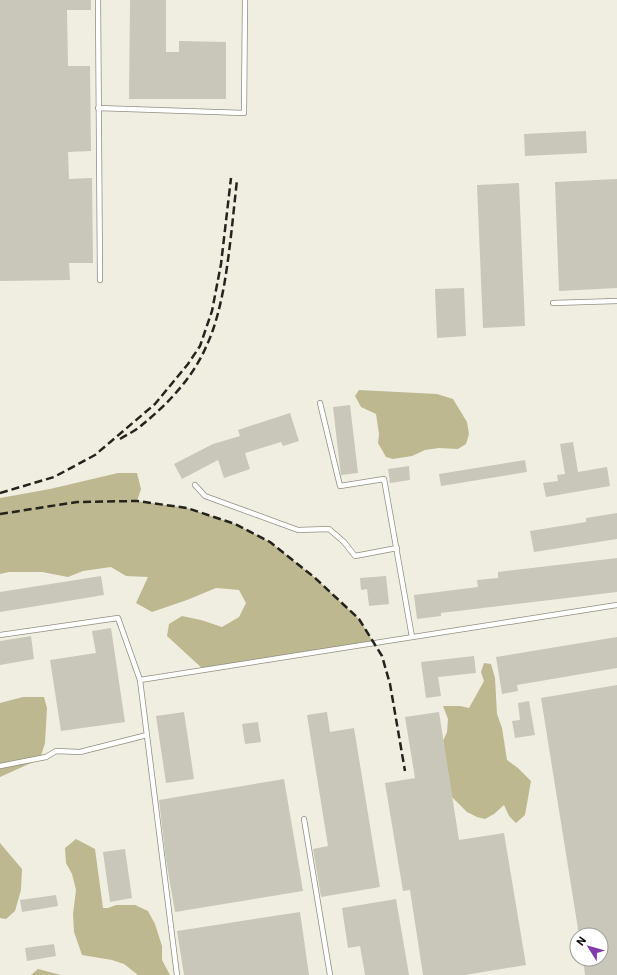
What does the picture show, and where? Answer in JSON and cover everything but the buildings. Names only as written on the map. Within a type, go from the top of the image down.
[{"type":"lane","points":[[98,0],[100,280]]},
{"type":"lane","points":[[98,108],[244,113],[245,0]]},
{"type":"lane","points":[[553,303],[617,301]]},
{"type":"lane","points":[[320,403],[340,486],[384,479],[412,637]]},
{"type":"lane","points":[[195,485],[205,496],[298,530],[329,529],[344,542],[355,556],[396,548]]},
{"type":"lane","points":[[140,680],[617,605]]},
{"type":"lane","points":[[0,635],[118,618],[140,680],[177,975]]},
{"type":"lane","points":[[0,766],[46,757],[56,751],[80,752],[147,736]]},
{"type":"lane","points":[[304,819],[330,975]]},
{"type":"shaded area","points":[[359,390],[437,394],[453,399],[467,422],[469,434],[466,444],[458,449],[439,448],[425,450],[412,456],[393,459],[386,457],[378,443],[379,434],[376,414],[361,407],[355,396]]},
{"type":"shaded area","points":[[118,473],[137,473],[141,489],[137,501],[187,508],[235,524],[270,542],[314,577],[359,619],[374,643],[204,670],[167,636],[169,624],[182,616],[222,627],[239,617],[246,603],[239,590],[216,588],[152,612],[136,603],[148,577],[126,576],[111,567],[83,571],[68,577],[42,572],[9,572],[0,574],[0,498],[50,489]]},
{"type":"shaded area","points":[[484,663],[491,664],[495,678],[497,714],[502,728],[507,760],[518,768],[531,781],[525,815],[516,823],[509,816],[504,805],[494,814],[485,819],[467,812],[452,797],[443,741],[447,732],[448,719],[443,706],[460,706],[469,708],[484,681],[481,672]]},
{"type":"shaded area","points":[[23,697],[44,697],[47,708],[45,743],[40,759],[0,777],[0,703]]},
{"type":"shaded area","points":[[76,839],[95,849],[103,908],[116,905],[135,905],[148,911],[155,924],[162,946],[162,960],[170,975],[138,975],[124,964],[112,960],[82,955],[74,932],[73,914],[76,890],[72,874],[66,863],[65,848]]},
{"type":"shaded area","points":[[0,843],[22,869],[21,890],[15,911],[6,919],[0,918]]},
{"type":"shaded area","points":[[38,969],[61,975],[31,975]]},
{"type":"railway","points":[[0,493],[54,477],[95,455],[155,404],[188,364],[200,346],[212,311],[221,264],[231,178]]},
{"type":"railway","points":[[120,439],[141,426],[162,408],[187,379],[201,358],[206,347],[217,317],[224,286],[230,247],[237,180]]},
{"type":"railway","points":[[0,514],[77,502],[137,501],[187,508],[235,524],[270,542],[314,577],[359,619],[382,656],[390,684],[405,771]]}]
